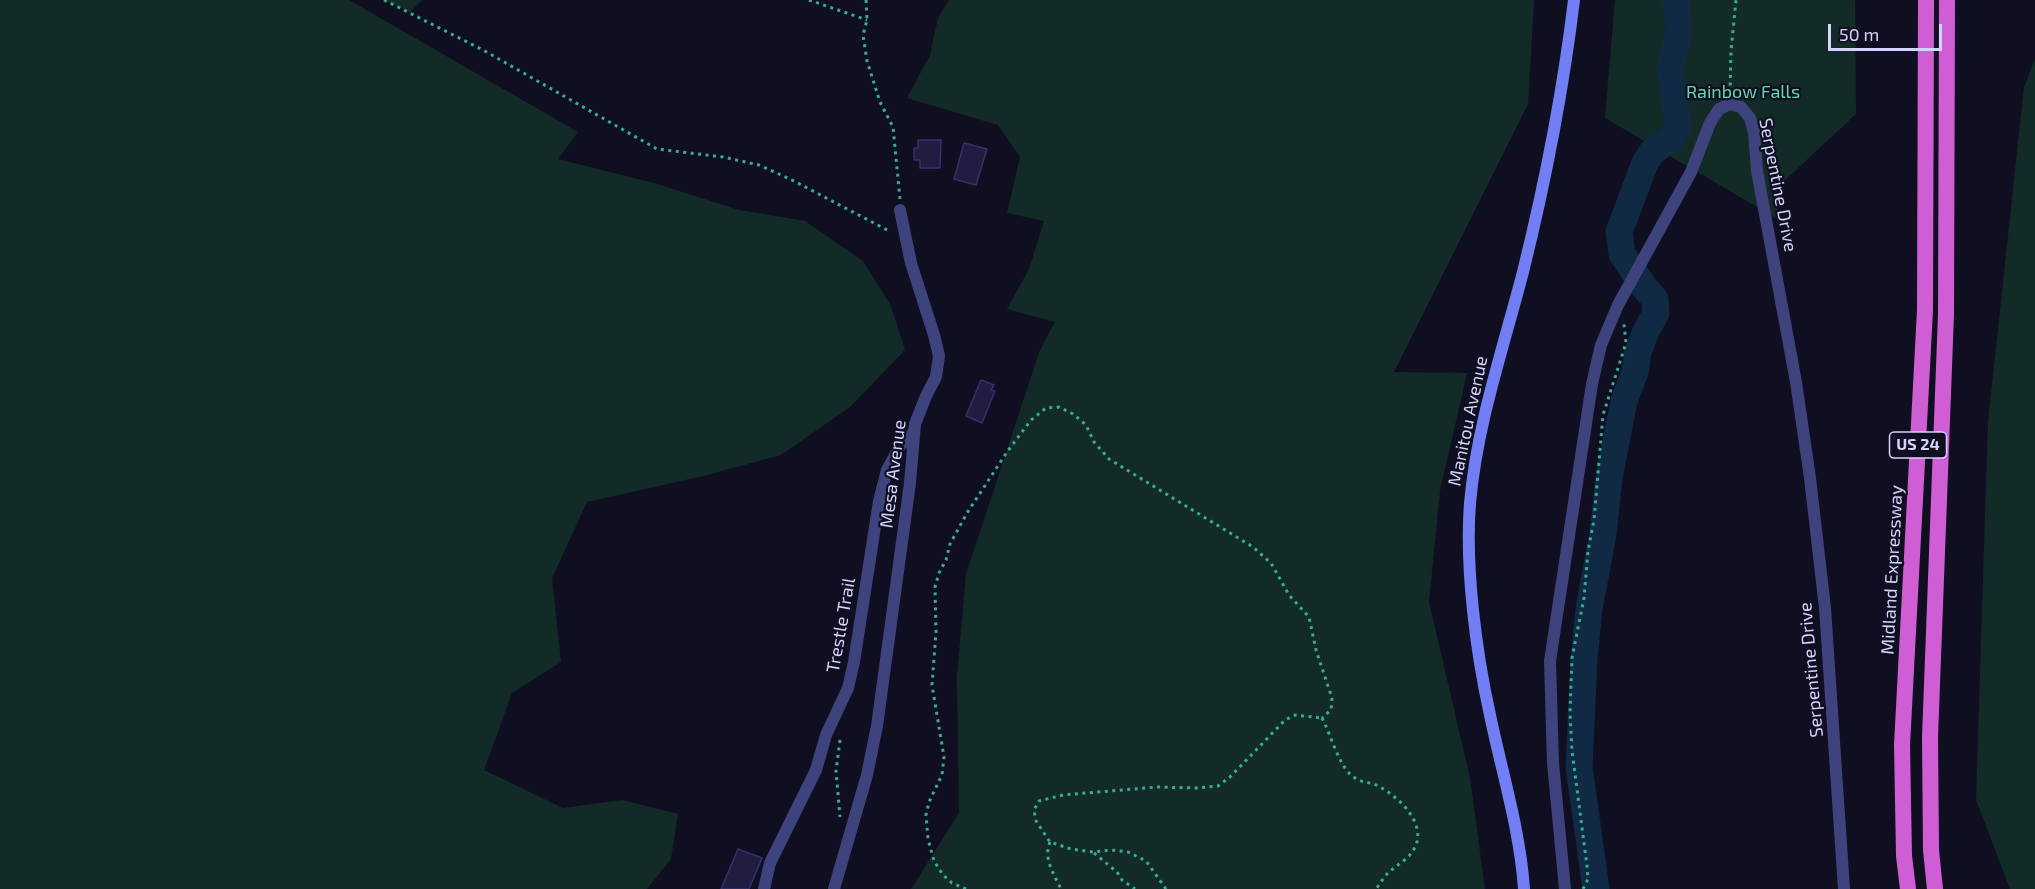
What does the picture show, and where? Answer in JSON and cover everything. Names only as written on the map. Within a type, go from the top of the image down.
[{"type":"highway","name":"Midland Expressway","points":[[1908,889],[1904,856],[1902,745],[1925,310],[1926,0]]},
{"type":"highway","name":"US 24","points":[[1935,889],[1931,850],[1930,747],[1946,314],[1947,0]]},
{"type":"highway","points":[[1930,747],[1945,889]]},
{"type":"main road","name":"Manitou Avenue","points":[[1524,889],[1521,854],[1489,711],[1477,636],[1472,594],[1470,503],[1479,440],[1539,202],[1565,69],[1574,0]]},
{"type":"street","points":[[1565,889],[1553,763],[1550,661],[1592,384],[1601,345],[1618,305],[1691,172],[1710,123],[1719,109],[1730,104]]},
{"type":"street","name":"Serpentine Drive","points":[[1730,104],[1741,107],[1750,118],[1754,132],[1757,171],[1796,382],[1810,478],[1825,608],[1844,889]]},
{"type":"street","name":"Mesa Avenue","points":[[834,889],[867,775],[877,726],[915,424],[936,377],[939,356],[911,262],[900,210]]},
{"type":"street","name":"Trestle Trail","points":[[764,889],[770,863],[816,770],[834,717],[848,688],[879,501],[887,470],[900,446],[914,432]]},
{"type":"path","points":[[384,0],[483,50],[657,149],[723,157],[759,165],[906,239]]},
{"type":"path","points":[[809,0],[867,21]]},
{"type":"path","points":[[866,0],[867,21],[863,35],[867,61],[880,102],[893,127],[900,210]]},
{"type":"path","points":[[1730,104],[1731,51],[1736,0]]},
{"type":"path","points":[[1583,889],[1588,879],[1572,751],[1570,713],[1572,658],[1584,598],[1588,551],[1594,520],[1603,415],[1626,343],[1624,323]]},
{"type":"path","points":[[966,889],[952,883],[943,875],[934,861],[928,839],[926,815],[929,802],[942,775],[944,757],[932,685],[936,633],[935,586],[951,544],[967,513],[1007,452],[1031,420],[1046,408],[1059,407],[1073,414],[1086,425],[1094,442],[1109,459],[1253,547],[1271,563],[1289,595],[1309,617],[1316,650],[1332,698],[1331,710],[1322,718],[1295,716],[1285,720],[1230,777],[1218,786],[1063,795],[1039,801],[1034,810],[1036,821],[1050,842],[1071,849],[1093,852],[1111,850],[1128,852],[1146,861],[1166,889]]},
{"type":"path","points":[[834,717],[841,724],[836,771],[842,830],[849,841]]},
{"type":"path","points":[[1322,718],[1332,736],[1338,758],[1350,774],[1362,783],[1378,786],[1396,799],[1410,812],[1418,827],[1418,839],[1413,850],[1387,874],[1376,889]]},
{"type":"path","points":[[1050,842],[1047,859],[1060,889]]},
{"type":"path","points":[[1093,852],[1117,872],[1122,880],[1135,889]]},
{"type":"green space","points":[[0,0],[349,0],[578,132],[558,159],[654,183],[739,210],[805,221],[863,261],[891,306],[905,350],[850,407],[781,455],[703,476],[587,502],[552,578],[561,662],[512,693],[484,770],[563,808],[622,800],[678,814],[671,859],[647,889],[0,889]]},
{"type":"green space","points":[[384,0],[422,0],[410,12]]},
{"type":"green space","points":[[949,0],[1534,0],[1528,104],[1394,372],[1467,373],[1440,491],[1429,602],[1470,778],[1485,889],[911,889],[959,813],[957,676],[966,574],[1040,350],[1055,322],[1007,309],[1029,269],[1044,221],[1007,213],[1020,157],[998,125],[907,98],[930,55],[938,18]]},
{"type":"green space","name":"Rainbow Falls","points":[[1615,0],[1855,0],[1856,114],[1781,184],[1776,218],[1605,118]]},
{"type":"green space","points":[[2035,59],[2035,889],[2010,889],[1976,800],[1988,422],[2024,87]]},
{"type":"building","points":[[918,140],[941,140],[940,168],[920,168],[920,160],[914,160],[914,148],[918,148]]},
{"type":"building","points":[[964,143],[987,149],[976,185],[954,179]]},
{"type":"building","points":[[981,380],[994,385],[991,390],[995,391],[982,423],[966,416]]},
{"type":"building","points":[[738,849],[762,858],[749,889],[721,889]]},
{"type":"waterway","points":[[1596,889],[1579,767],[1584,659],[1589,609],[1603,534],[1609,478],[1624,401],[1635,372],[1638,352],[1656,313],[1655,299],[1622,254],[1619,232],[1645,163],[1652,152],[1672,138],[1678,125],[1670,67],[1679,26],[1677,0]]}]
